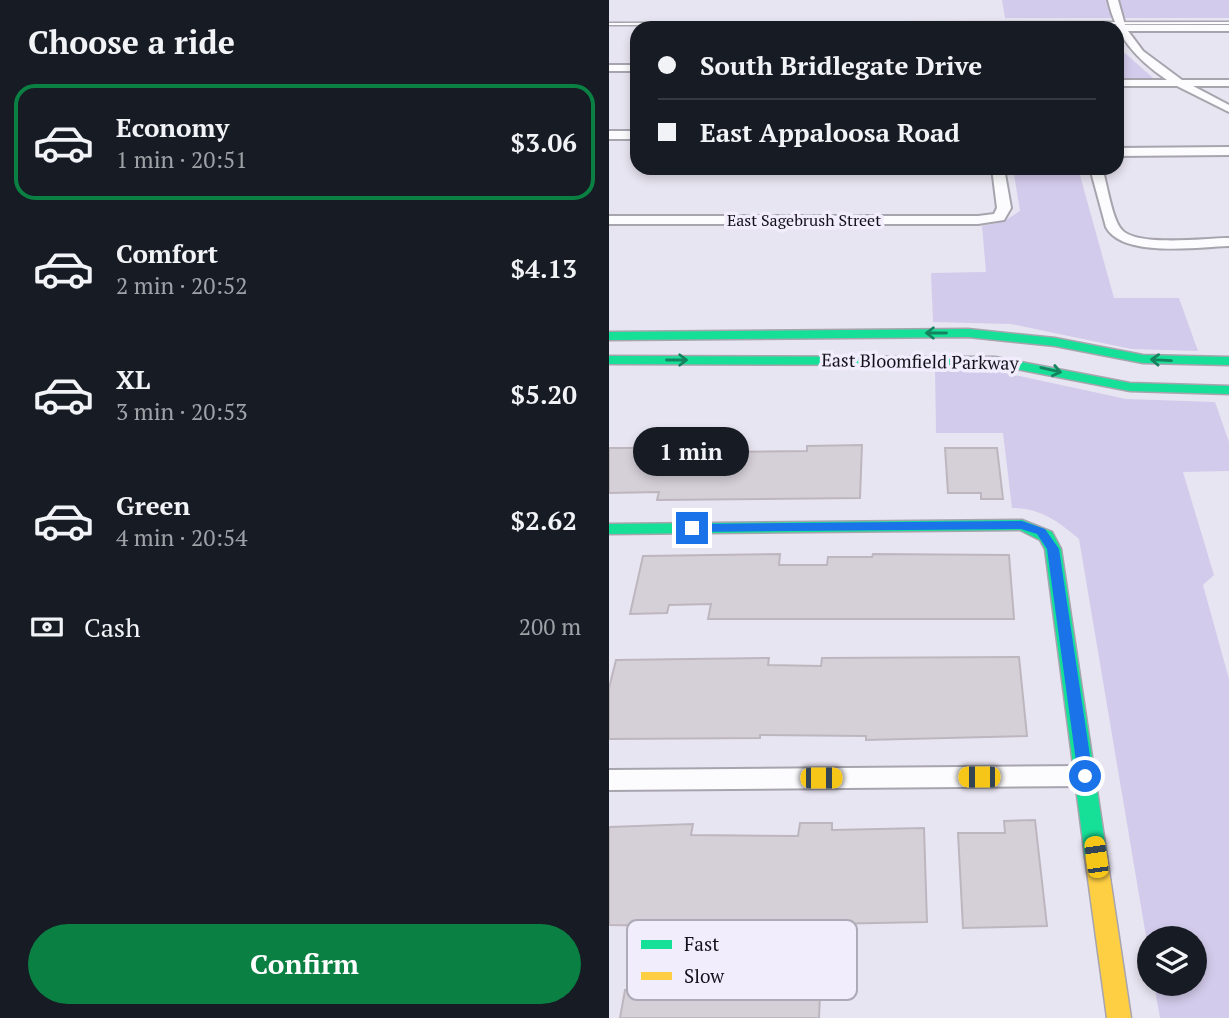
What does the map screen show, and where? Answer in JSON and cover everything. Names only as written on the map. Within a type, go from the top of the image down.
[{"type":"street","points":[[1113,0],[1118,21]]},
{"type":"street","points":[[1124,25],[1229,25]]},
{"type":"street","points":[[1124,31],[1148,60],[1181,83],[1229,109]]},
{"type":"street","points":[[609,68],[630,68]]},
{"type":"street","points":[[1124,83],[1229,83]]},
{"type":"street","points":[[609,135],[630,135]]},
{"type":"street","points":[[1124,152],[1229,151]]},
{"type":"street","name":"East Sagebrush Street","points":[[609,220],[978,220],[999,217],[1004,208],[999,175]]},
{"type":"street","points":[[1098,175],[1114,231],[1126,239],[1148,242],[1229,242]]},
{"type":"street","name":"East Bloomfield Parkway","points":[[609,336],[968,333],[1055,342],[1143,359],[1229,361]]},
{"type":"street","name":"East Bloomfield Parkway","points":[[609,360],[995,361],[1026,364],[1116,385],[1175,390],[1229,390]]},
{"type":"street","points":[[609,528],[1022,525],[1041,531],[1053,549],[1119,1018]]},
{"type":"street","points":[[609,780],[1085,776]]},
{"type":"lane","points":[[609,24],[630,24]]},
{"type":"shaded area","points":[[1002,0],[1229,0],[1229,18],[1005,18]]},
{"type":"shaded area","points":[[1124,52],[1153,78],[1124,78]]},
{"type":"shaded area","points":[[1014,175],[1080,175],[1114,298],[1179,298],[1198,351],[1131,349],[1011,324],[933,322],[931,273],[986,272],[982,226],[1003,222],[1020,211]]},
{"type":"shaded area","points":[[935,370],[1001,372],[1126,399],[1215,402],[1229,442],[1229,471],[1183,472],[1214,575],[1203,585],[1229,679],[1229,1018],[1160,1018],[1156,996],[1207,996],[1207,926],[1144,926],[1079,539],[1049,517],[1031,510],[1012,508],[1003,433],[936,433]]},
{"type":"building","points":[[862,445],[860,498],[657,500],[659,492],[609,493],[609,448],[727,448],[726,452],[807,451],[807,446]]},
{"type":"building","points":[[945,448],[997,448],[1003,499],[981,499],[981,493],[948,493]]},
{"type":"building","points":[[780,554],[779,565],[827,565],[828,557],[872,557],[873,554],[1009,555],[1014,619],[708,619],[711,604],[669,605],[667,613],[630,614],[643,556]]},
{"type":"building","points":[[1019,657],[1027,736],[866,740],[866,736],[760,735],[760,738],[609,739],[609,688],[616,660],[769,658],[768,665],[821,666],[822,658]]},
{"type":"building","points":[[1035,820],[1047,926],[963,928],[958,833],[1005,833],[1004,821]]},
{"type":"building","points":[[800,823],[832,823],[832,830],[924,828],[927,922],[627,920],[627,925],[609,925],[609,827],[693,824],[691,835],[798,836]]},
{"type":"building","points":[[625,990],[627,1000],[820,1000],[819,1018],[620,1018]]},
{"type":"traffic: fast","points":[[609,336],[968,333],[1055,342],[1143,359],[1229,361]]},
{"type":"traffic: fast","points":[[609,360],[995,361],[1130,387],[1229,390]]},
{"type":"traffic: fast","points":[[609,529],[1022,525],[1046,536],[1053,549],[1096,857]]},
{"type":"traffic: slow","points":[[1096,857],[1119,1018]]},
{"type":"route","points":[[692,528],[1022,525],[1041,531],[1047,536],[1053,549],[1085,776]]}]
